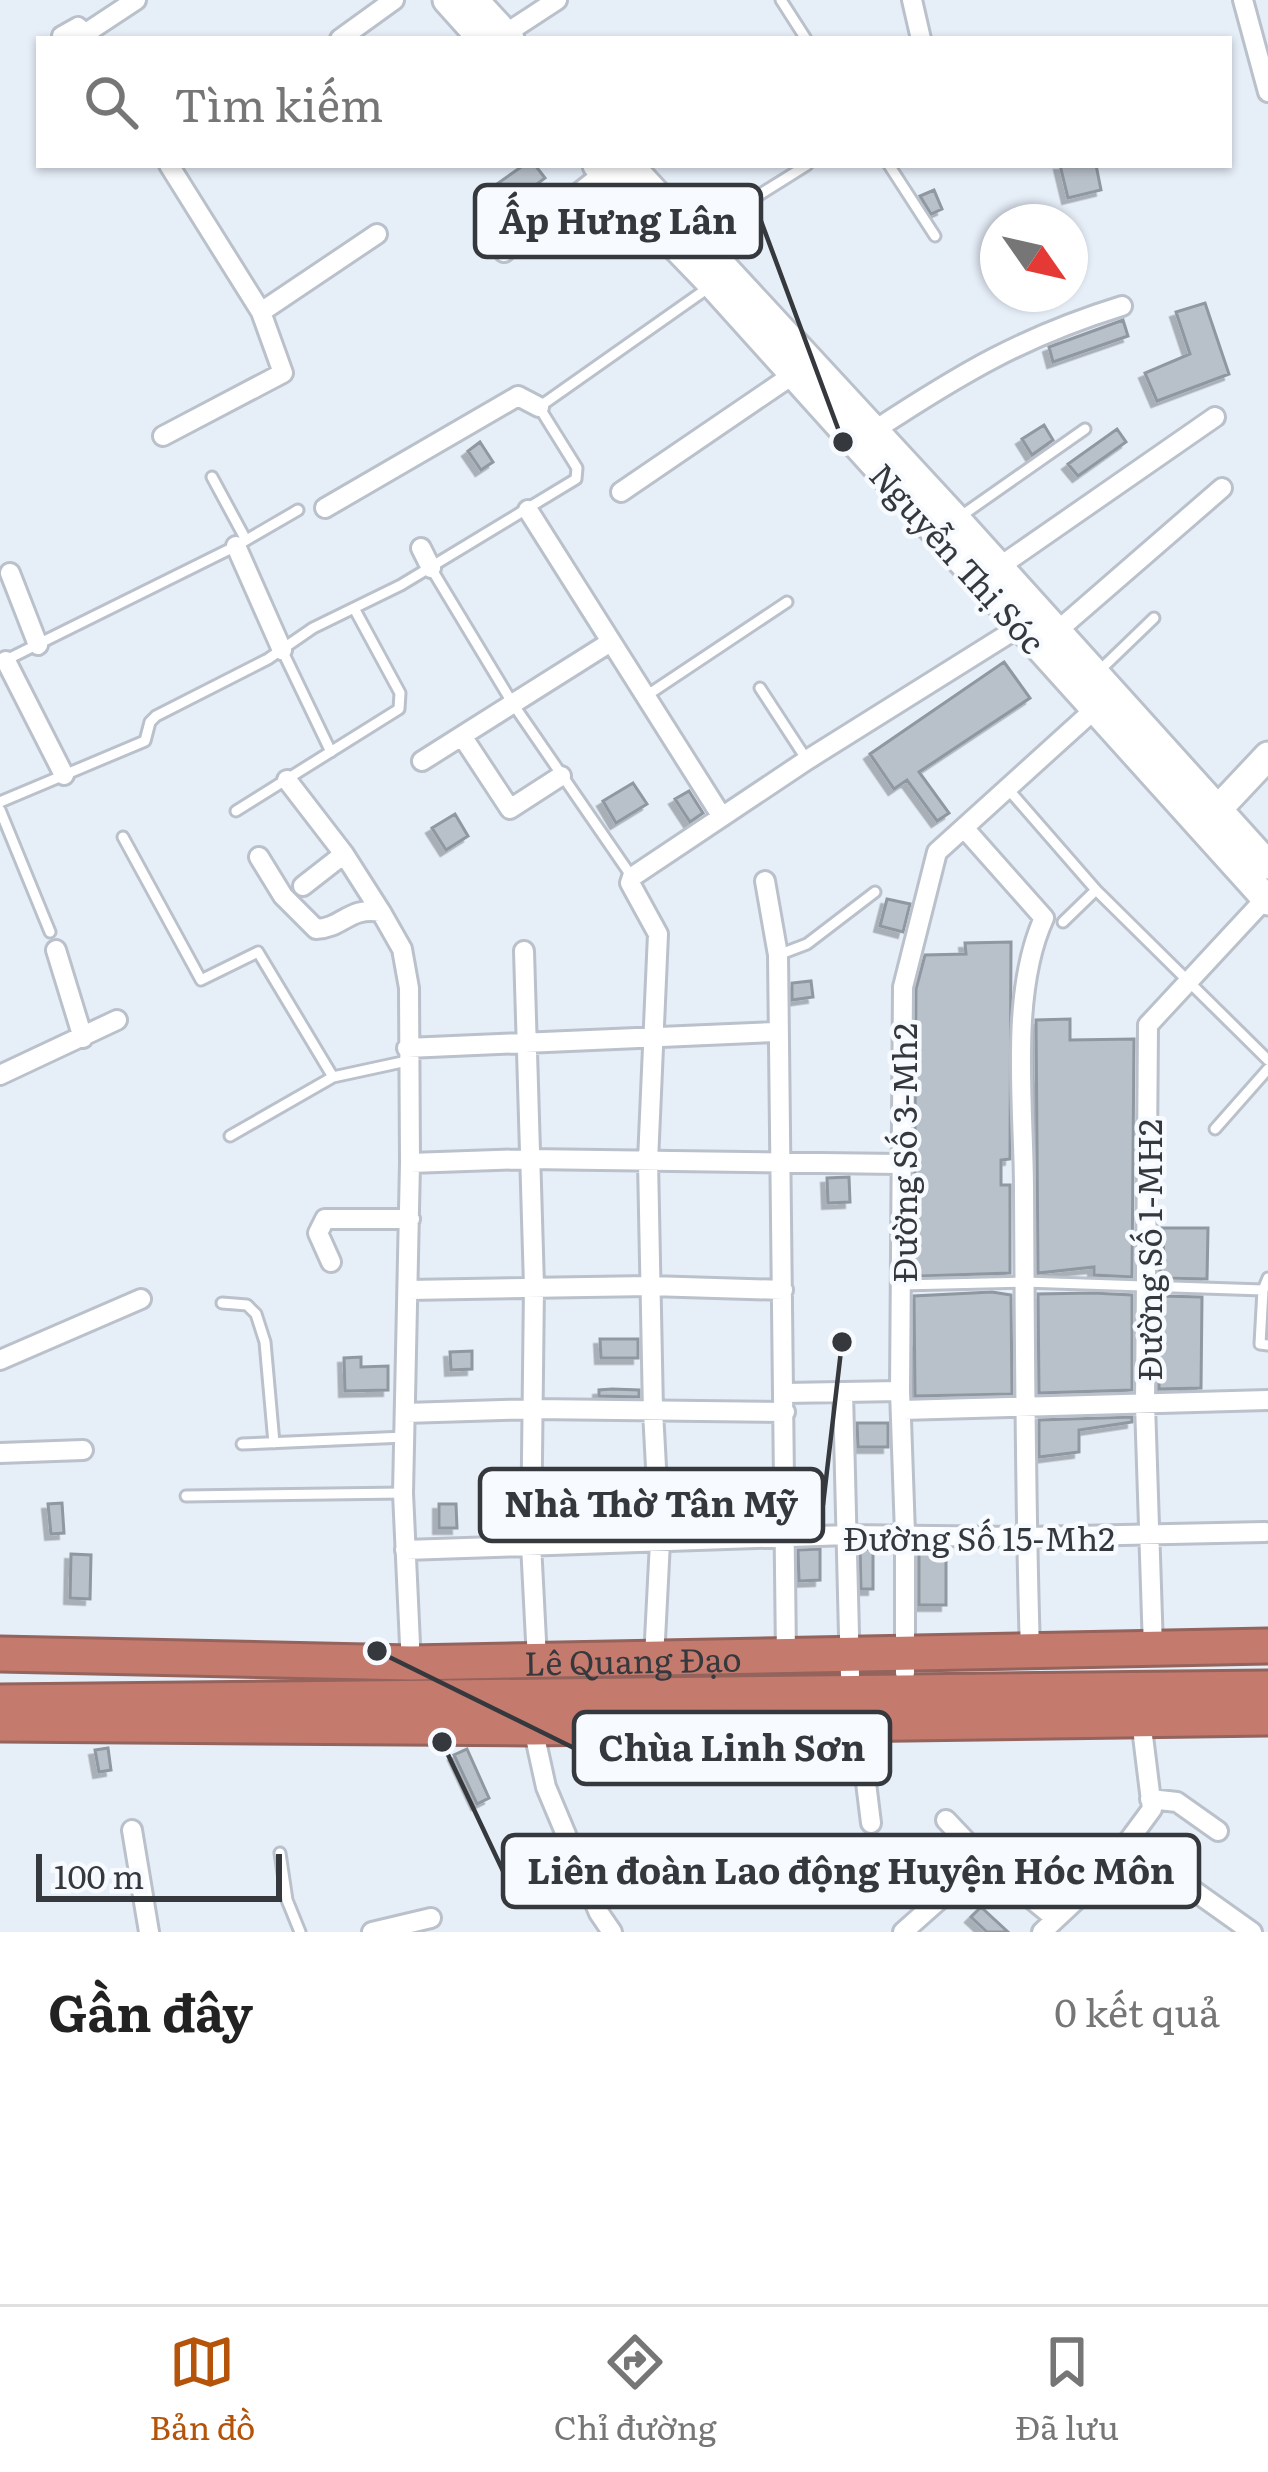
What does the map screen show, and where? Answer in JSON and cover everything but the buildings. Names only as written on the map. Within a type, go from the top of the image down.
[{"type":"highway","name":"Lê Quang Đạo","points":[[905,1664],[1030,1650],[1268,1646]]},
{"type":"highway","name":"Lê Quang Đạo","points":[[0,1654],[412,1672],[537,1660],[785,1658],[850,1665]]},
{"type":"highway","name":"Lê Quang Đạo","points":[[0,1675],[1268,1664]]},
{"type":"highway","name":"Lê Quang Đạo","points":[[0,1702],[1268,1688]]},
{"type":"highway","name":"Lê Quang Đạo","points":[[0,1724],[533,1728],[1268,1718]]},
{"type":"main road","points":[[447,0],[498,36]]},
{"type":"main road","points":[[474,0],[498,36]]},
{"type":"main road","name":"Nguyễn Thị Sóc","points":[[610,168],[875,430],[956,519],[1210,818],[1267,900]]},
{"type":"main road","name":"Nguyễn Thị Sóc","points":[[721,279],[794,374],[1095,709],[1210,818],[1268,865]]},
{"type":"main road","points":[[1210,818],[1268,756]]},
{"type":"street","points":[[62,36],[78,27],[88,36],[136,0]]},
{"type":"street","points":[[344,36],[394,0]]},
{"type":"street","points":[[501,36],[557,0]]},
{"type":"street","points":[[912,0],[920,36]]},
{"type":"street","points":[[1243,0],[1268,92]]},
{"type":"street","points":[[163,436],[283,373],[261,312],[171,168]]},
{"type":"street","points":[[504,252],[610,168]]},
{"type":"street","points":[[261,312],[377,234]]},
{"type":"street","points":[[875,430],[1012,346],[1122,306]]},
{"type":"street","points":[[621,492],[794,374]]},
{"type":"street","points":[[325,508],[518,396],[539,407]]},
{"type":"street","points":[[999,567],[1215,417]]},
{"type":"street","points":[[1056,632],[1222,488]]},
{"type":"street","points":[[528,510],[722,817]]},
{"type":"street","points":[[241,543],[282,650]]},
{"type":"street","points":[[421,548],[431,568]]},
{"type":"street","points":[[10,573],[38,644]]},
{"type":"street","points":[[654,1659],[661,1542],[648,1161],[658,934],[631,890],[632,877],[1021,626]]},
{"type":"street","points":[[422,761],[609,643]]},
{"type":"street","points":[[3,662],[64,775]]},
{"type":"street","name":"Đường Số 3-Mh2","points":[[905,1664],[903,987],[937,852],[1095,709]]},
{"type":"street","points":[[462,736],[510,808],[561,776]]},
{"type":"street","points":[[287,780],[344,854],[381,913],[402,949],[410,988],[404,1492],[412,1672]]},
{"type":"street","points":[[965,829],[1044,918],[1028,958],[1025,999],[1023,1407],[1030,1650]]},
{"type":"street","points":[[303,886],[344,854]]},
{"type":"street","points":[[259,857],[296,912],[316,929],[362,910],[381,913]]},
{"type":"street","points":[[765,881],[778,955],[785,1658]]},
{"type":"street","name":"Đường Số 1-MH2","points":[[1153,1648],[1145,1404],[1148,1025],[1267,900]]},
{"type":"street","points":[[53,941],[83,1038]]},
{"type":"street","points":[[524,951],[534,1286],[531,1544],[537,1660]]},
{"type":"street","points":[[0,1075],[118,1020]]},
{"type":"street","points":[[407,1054],[529,1040],[776,1032]]},
{"type":"street","points":[[410,1163],[528,1159],[900,1164]]},
{"type":"street","points":[[331,1262],[318,1233],[325,1219],[410,1220]]},
{"type":"street","points":[[408,1290],[650,1286],[783,1290]]},
{"type":"street","points":[[0,1360],[141,1299]]},
{"type":"street","points":[[405,1413],[534,1408],[653,1411],[785,1403],[843,1393],[1023,1407],[1268,1400]]},
{"type":"street","points":[[843,1393],[850,1665]]},
{"type":"street","points":[[0,1453],[83,1450]]},
{"type":"street","name":"Đường Số 15-Mh2","points":[[405,1550],[848,1535],[1265,1532]]},
{"type":"street","points":[[946,1820],[1049,1925],[1104,1874],[1152,1809],[1142,1720]]},
{"type":"street","points":[[859,1726],[871,1823]]},
{"type":"street","points":[[533,1728],[547,1787],[599,1913],[612,1932]]},
{"type":"street","points":[[1150,1798],[1177,1802],[1219,1832]]},
{"type":"street","points":[[133,1830],[149,1932]]},
{"type":"street","points":[[1127,1844],[1252,1932]]},
{"type":"street","points":[[903,1932],[984,1860]]},
{"type":"street","points":[[372,1932],[431,1918]]},
{"type":"lane","points":[[781,0],[804,36]]},
{"type":"lane","points":[[686,242],[802,168]]},
{"type":"lane","points":[[891,168],[935,236]]},
{"type":"lane","points":[[53,941],[0,806],[146,741],[156,716],[431,568],[578,476],[539,407],[721,279]]},
{"type":"lane","points":[[956,519],[1085,429]]},
{"type":"lane","points":[[212,477],[241,543]]},
{"type":"lane","points":[[3,662],[241,543],[298,509]]},
{"type":"lane","points":[[431,568],[513,704],[632,877]]},
{"type":"lane","points":[[644,698],[787,602]]},
{"type":"lane","points":[[236,811],[396,712],[400,693],[355,610]]},
{"type":"lane","points":[[1094,676],[1154,618]]},
{"type":"lane","points":[[282,650],[331,752]]},
{"type":"lane","points":[[760,688],[807,760]]},
{"type":"lane","points":[[1008,789],[1096,890],[1268,1060]]},
{"type":"lane","points":[[123,836],[201,980],[258,952],[333,1077]]},
{"type":"lane","points":[[1064,922],[1096,890]]},
{"type":"lane","points":[[778,955],[807,944],[874,892]]},
{"type":"lane","points":[[230,1136],[333,1077],[407,1054]]},
{"type":"lane","points":[[1215,1129],[1268,1069]]},
{"type":"lane","points":[[1268,1278],[1260,1344],[1268,1345]]},
{"type":"lane","points":[[901,1285],[1024,1282],[1263,1290]]},
{"type":"lane","points":[[222,1303],[247,1305],[261,1327],[274,1443]]},
{"type":"lane","points":[[242,1444],[405,1437]]},
{"type":"lane","points":[[186,1496],[404,1492]]},
{"type":"lane","points":[[280,1853],[287,1900],[301,1932]]},
{"type":"place","name":"Ấp Hưng Lân","points":[[843,442]]},
{"type":"place","name":"Nhà Thờ Tân Mỹ","points":[[842,1342]]},
{"type":"place","name":"Chùa Linh Sơn","points":[[377,1651]]},
{"type":"place","name":"Liên đoàn Lao động Huyện Hóc Môn","points":[[442,1742]]}]
